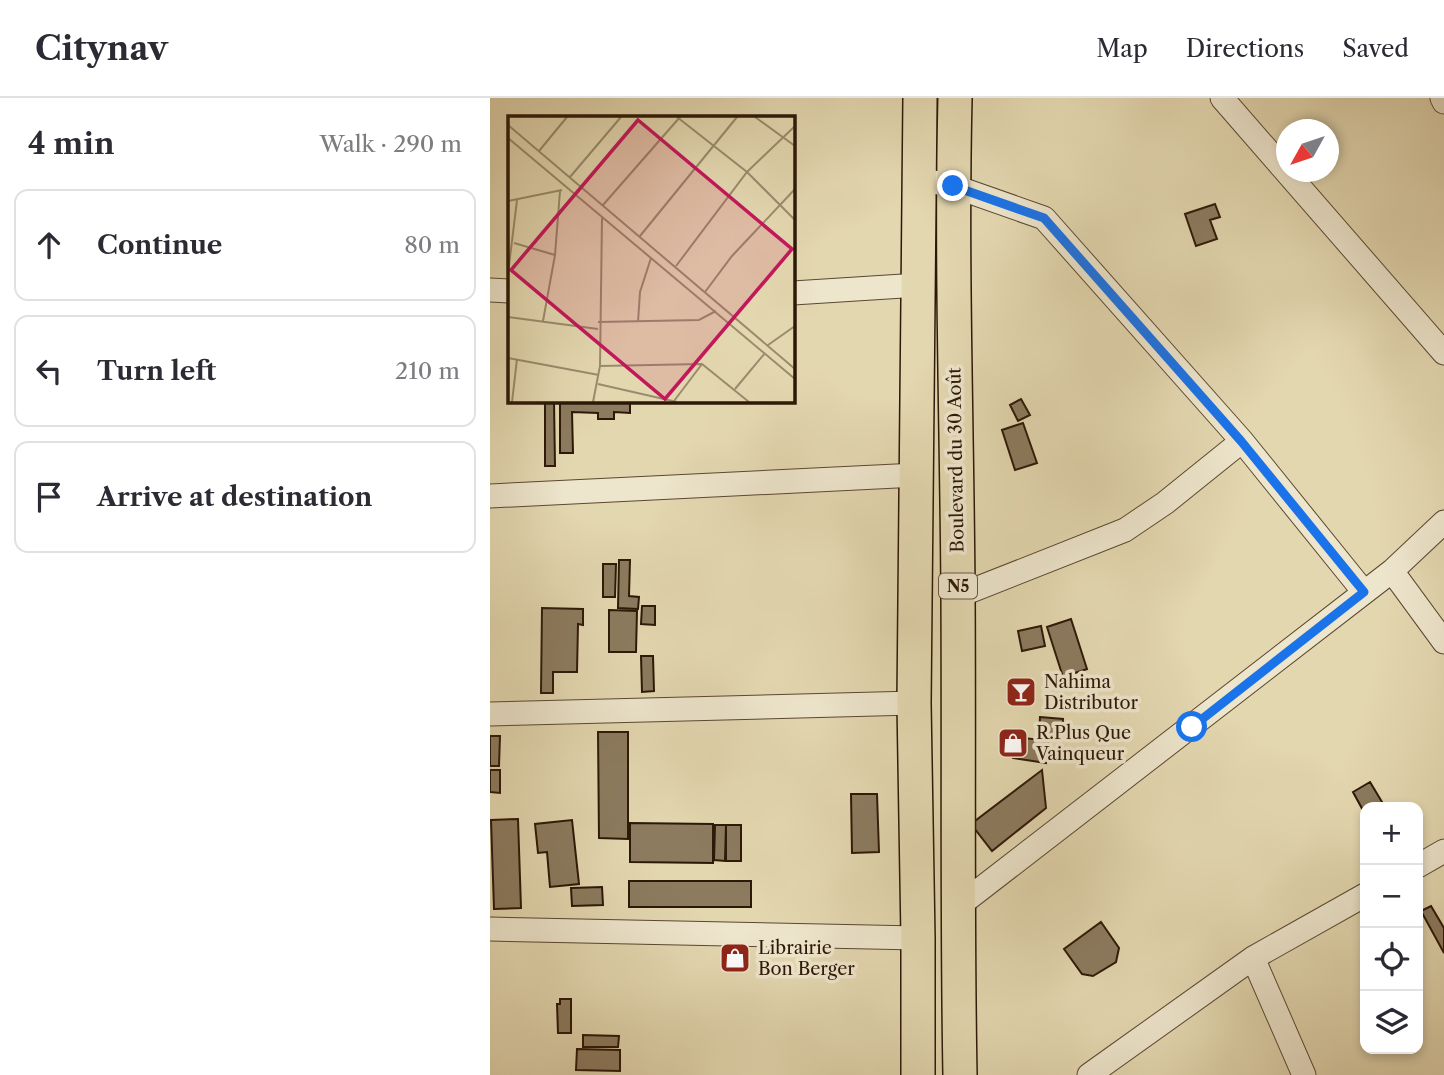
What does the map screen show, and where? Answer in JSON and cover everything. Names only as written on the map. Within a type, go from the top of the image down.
[{"type":"highway","name":"Boulevard du 30 Août","points":[[918,1075],[914,703],[920,98]]},
{"type":"highway","name":"Boulevard du 30 Août","points":[[955,98],[953,186],[958,597],[956,908],[960,1075]]},
{"type":"street","points":[[1222,98],[1444,353]]},
{"type":"street","points":[[919,179],[953,186],[1044,218],[1241,441],[1364,592]]},
{"type":"street","points":[[794,293],[919,285]]},
{"type":"street","points":[[490,290],[508,291]]},
{"type":"street","points":[[958,597],[1125,530],[1165,503],[1241,441]]},
{"type":"street","points":[[490,496],[918,475]]},
{"type":"street","points":[[956,908],[1392,571],[1444,522]]},
{"type":"street","points":[[1392,571],[1444,642]]},
{"type":"street","points":[[490,713],[914,703]]},
{"type":"street","points":[[1420,865],[1444,851]]},
{"type":"street","points":[[1089,1075],[1253,958],[1360,898]]},
{"type":"street","points":[[490,929],[918,938]]},
{"type":"street","points":[[1253,958],[1304,1075]]},
{"type":"building","points":[[1215,204],[1220,217],[1210,220],[1217,239],[1196,246],[1185,214]]},
{"type":"building","points":[[1021,399],[1030,415],[1018,421],[1010,405]]},
{"type":"building","points":[[545,402],[554,402],[555,466],[545,466]]},
{"type":"building","points":[[560,402],[630,402],[630,413],[614,412],[614,419],[598,419],[598,413],[572,412],[573,453],[560,453]]},
{"type":"building","points":[[1023,423],[1037,463],[1015,470],[1002,430]]},
{"type":"building","points":[[619,560],[630,560],[629,596],[639,597],[638,609],[618,608]]},
{"type":"building","points":[[603,564],[616,564],[615,597],[603,597]]},
{"type":"building","points":[[642,606],[655,606],[655,625],[641,624]]},
{"type":"building","points":[[542,608],[583,609],[583,625],[578,624],[577,672],[553,672],[553,693],[541,693]]},
{"type":"building","points":[[609,610],[637,611],[636,652],[609,652]]},
{"type":"building","points":[[1071,619],[1087,669],[1063,677],[1047,627]]},
{"type":"building","points":[[1041,626],[1045,646],[1022,651],[1018,631]]},
{"type":"building","points":[[641,656],[653,656],[654,691],[642,692]]},
{"type":"building","points":[[1040,717],[1063,719],[1062,735],[1039,734]]},
{"type":"building","points":[[598,732],[628,732],[628,839],[599,838]]},
{"type":"building","points":[[490,736],[500,736],[499,766],[490,766]]},
{"type":"building","points":[[1015,737],[1049,741],[1046,763],[1013,758]]},
{"type":"building","points":[[490,770],[500,770],[500,793],[490,792]]},
{"type":"building","points":[[1042,770],[1046,808],[992,851],[971,824]]},
{"type":"building","points":[[1370,782],[1382,802],[1360,802],[1360,805],[1353,792]]},
{"type":"building","points":[[851,794],[877,794],[879,852],[852,853]]},
{"type":"building","points":[[518,819],[521,908],[494,909],[491,820]]},
{"type":"building","points":[[572,820],[579,884],[550,887],[547,852],[538,853],[535,824]]},
{"type":"building","points":[[630,823],[713,824],[713,863],[630,862]]},
{"type":"building","points":[[715,825],[726,825],[725,861],[714,860]]},
{"type":"building","points":[[726,825],[741,825],[741,861],[726,861]]},
{"type":"building","points":[[629,881],[751,881],[751,907],[629,907]]},
{"type":"building","points":[[602,887],[603,905],[572,906],[571,888]]},
{"type":"building","points":[[1431,906],[1444,928],[1444,953],[1423,915],[1423,910]]},
{"type":"building","points":[[1101,922],[1119,948],[1116,962],[1093,976],[1082,974],[1064,949]]},
{"type":"building","points":[[560,999],[571,999],[571,1033],[558,1033],[557,1004],[560,1004]]},
{"type":"building","points":[[583,1035],[619,1036],[618,1047],[583,1047]]},
{"type":"building","points":[[577,1049],[620,1050],[620,1071],[576,1070]]},
{"type":"place","name":"Nahima Distributor","points":[[1021,692]]},
{"type":"place","name":"R.Plus Que Vainqueur","points":[[1013,743]]},
{"type":"place","name":"Librairie Bon Berger","points":[[735,958]]},
{"type":"route","points":[[953,186],[1044,218],[1076,251],[1241,441],[1364,592],[1192,727]]}]
